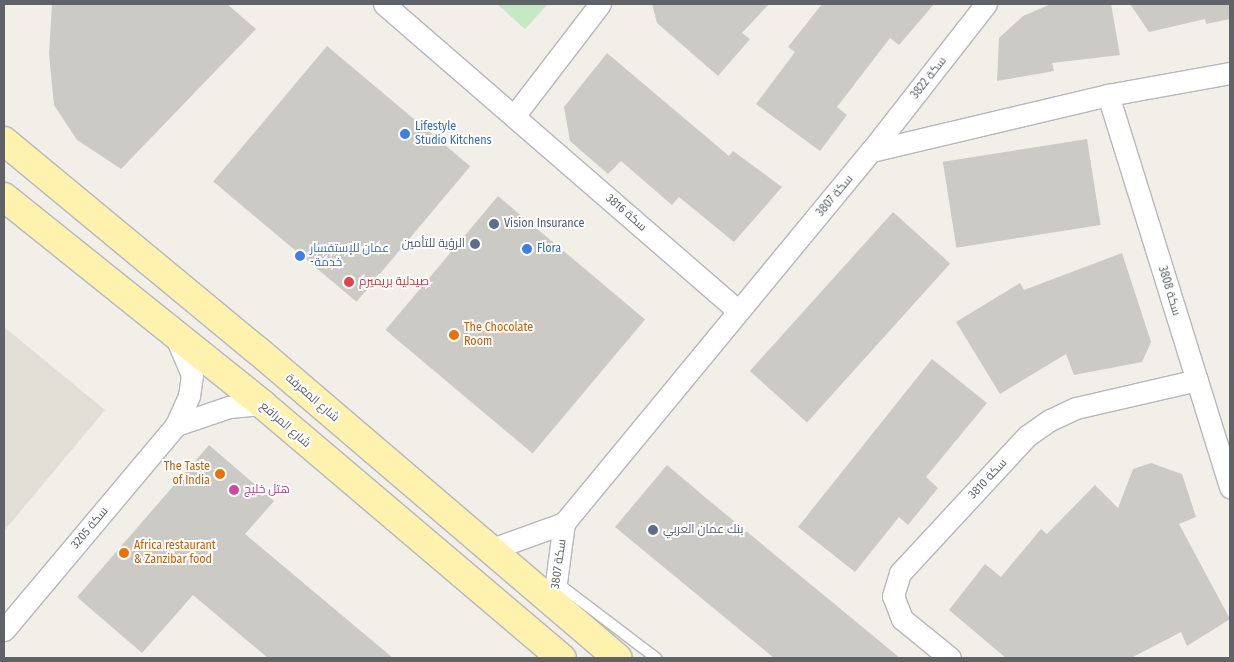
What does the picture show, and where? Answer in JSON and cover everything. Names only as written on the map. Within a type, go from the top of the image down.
[{"type":"main road","name":"شارع المعرفة","points":[[4,141],[257,350],[489,550],[555,594],[617,658]]},
{"type":"main road","name":"شارع المرافع","points":[[4,197],[262,404],[562,658]]},
{"type":"street","name":"سكة 3816","points":[[384,4],[739,310]]},
{"type":"street","points":[[514,116],[600,4]]},
{"type":"street","name":"سكة 3822","points":[[871,151],[986,4]]},
{"type":"street","points":[[871,151],[1108,95],[1230,73]]},
{"type":"street","name":"سكة 3808","points":[[1108,95],[1230,487]]},
{"type":"street","name":"سكة 3807","points":[[489,550],[564,523],[871,151]]},
{"type":"street","name":"سكة 3205","points":[[4,630],[176,425],[189,396],[192,376],[175,333]]},
{"type":"street","name":"سكة 3810","points":[[950,658],[902,619],[893,596],[900,573],[1027,436],[1050,420],[1076,408],[1197,380]]},
{"type":"street","points":[[176,425],[229,407],[262,404]]},
{"type":"street","name":"سكة 3807","points":[[555,594],[564,523]]},
{"type":"lane","points":[[555,594],[656,658]]},
{"type":"shaded area","points":[[4,327],[105,410],[4,531]]},
{"type":"green space","points":[[497,4],[548,4],[525,29]]},
{"type":"building","points":[[52,4],[227,4],[256,29],[121,169],[77,140],[54,105],[49,54]]},
{"type":"building","points":[[652,4],[769,4],[742,33],[750,39],[718,76],[657,23]]},
{"type":"building","points":[[822,4],[934,4],[899,45],[890,38],[837,107],[847,115],[820,151],[756,104],[795,52],[788,47]]},
{"type":"building","points":[[1051,4],[1111,4],[1120,55],[1052,63],[1054,71],[997,81],[999,38],[1023,16]]},
{"type":"building","points":[[1130,4],[1230,4],[1230,19],[1206,24],[1205,19],[1149,32]]},
{"type":"building","points":[[327,46],[470,166],[356,302],[213,182]]},
{"type":"building","points":[[607,53],[729,156],[733,151],[782,187],[734,242],[679,197],[672,205],[621,161],[608,174],[570,141],[564,107]]},
{"type":"building","points":[[1087,139],[1101,225],[956,248],[943,162]]},
{"type":"building","points":[[498,196],[645,319],[533,453],[386,330]]},
{"type":"building","points":[[893,212],[950,264],[807,423],[750,371]]},
{"type":"building","points":[[1122,253],[1151,342],[1142,362],[1074,375],[1066,354],[1000,394],[956,322],[1020,283],[1024,290]]},
{"type":"building","points":[[932,359],[987,403],[926,477],[938,488],[908,525],[899,517],[855,572],[798,527]]},
{"type":"building","points":[[209,445],[274,501],[245,534],[393,658],[268,658],[193,595],[142,653],[77,597]]},
{"type":"building","points":[[1151,463],[1182,474],[1196,517],[1179,524],[1230,619],[1187,646],[1181,632],[1131,658],[1006,658],[949,610],[985,564],[1001,577],[1041,529],[1047,534],[1095,485],[1118,508],[1133,469]]},
{"type":"building","points":[[667,465],[900,658],[774,658],[615,527]]},
{"type":"place","name":"Lifestyle Studio Kitchens","points":[[405,134]]},
{"type":"place","name":"Vision Insurance","points":[[494,224]]},
{"type":"place","name":"الرؤية للتأمين","points":[[475,244]]},
{"type":"place","name":"Flora","points":[[527,249]]},
{"type":"place","name":"عمان للإستفسار -خدمة","points":[[300,256]]},
{"type":"place","name":"صيدلية بريميرم","points":[[349,282]]},
{"type":"place","name":"The Chocolate Room","points":[[454,335]]},
{"type":"place","name":"The Taste of India","points":[[220,474]]},
{"type":"place","name":"هتل خلیج","points":[[234,490]]},
{"type":"place","name":"بنك عمان العربي","points":[[653,530]]},
{"type":"place","name":"Africa restaurant & Zanzibar food","points":[[124,553]]}]
